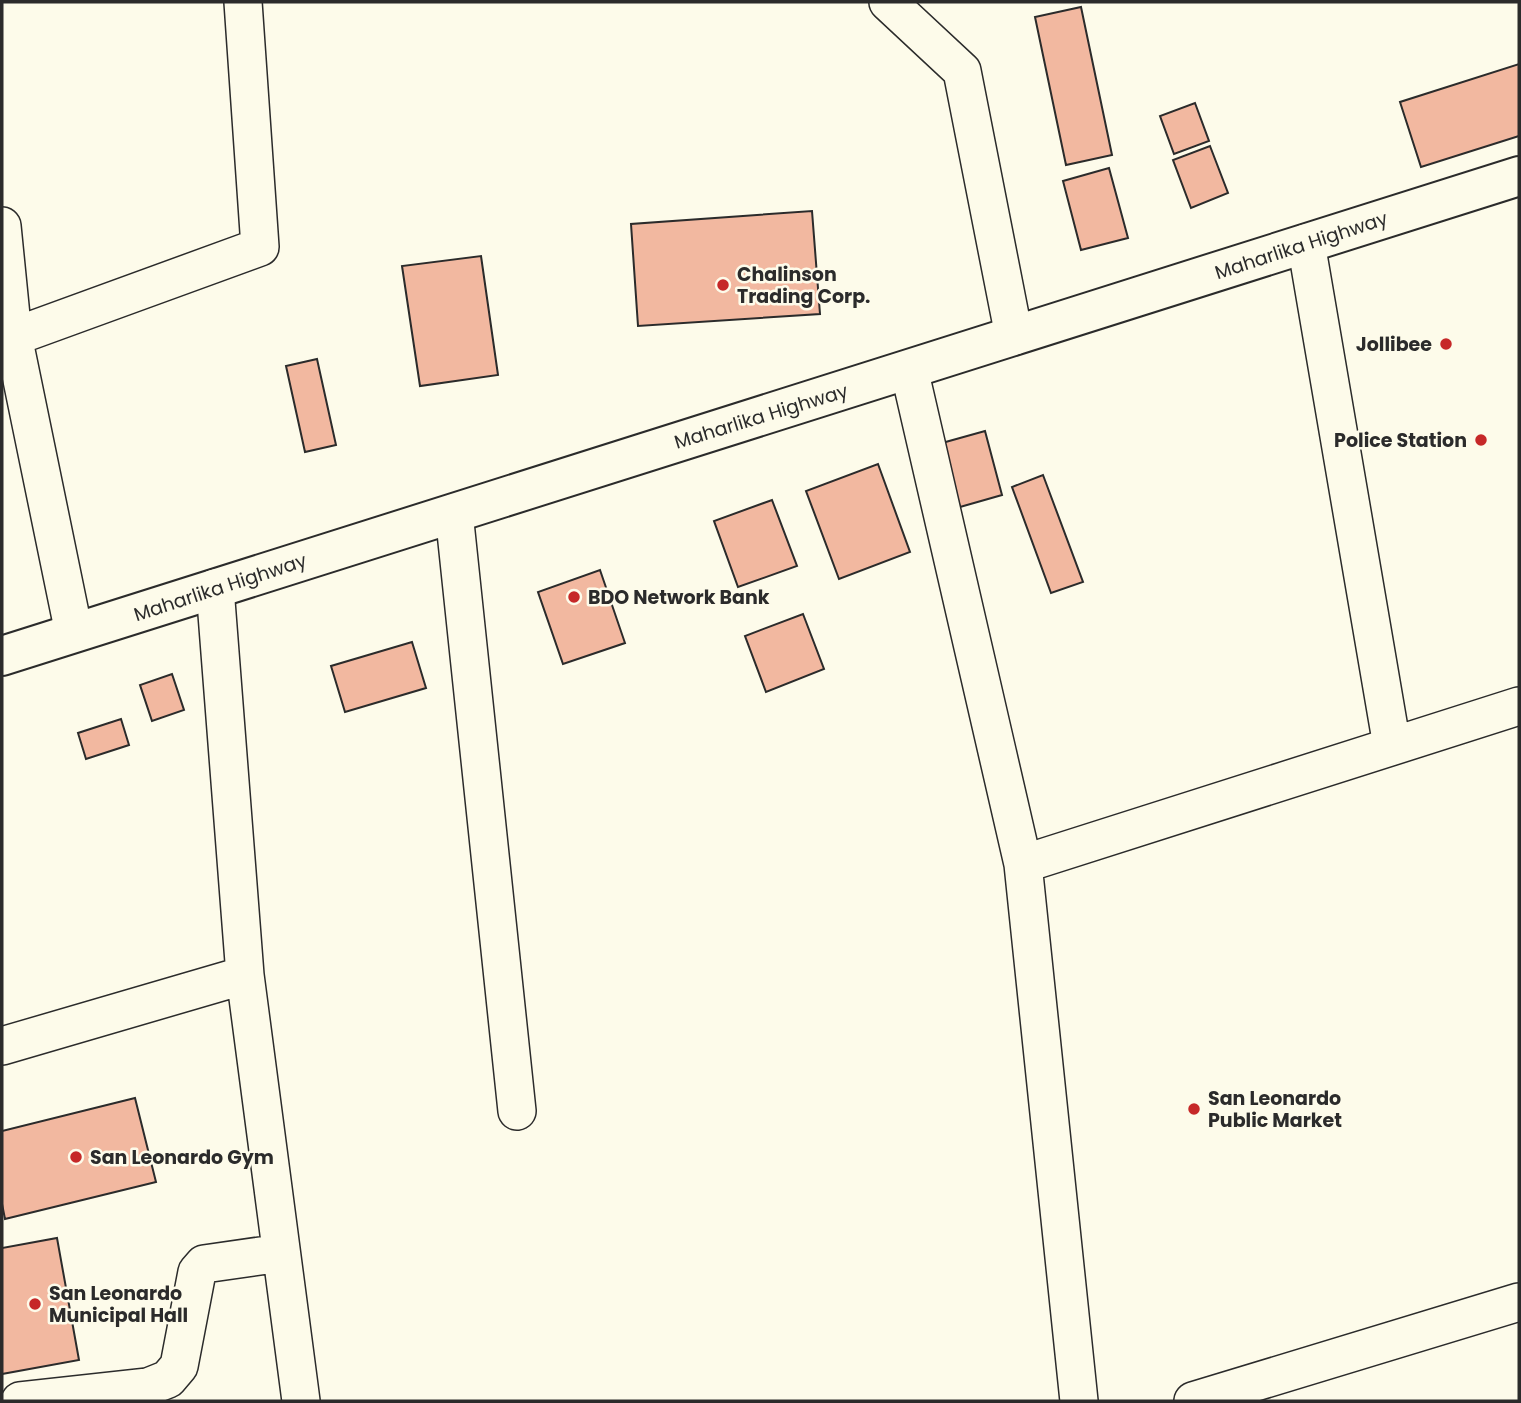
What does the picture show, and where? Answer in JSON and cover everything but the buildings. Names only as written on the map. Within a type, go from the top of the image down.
[{"type":"highway","name":"Maharlika Highway","points":[[2,656],[1519,176]]},
{"type":"street","points":[[7,339],[260,247],[243,2]]},
{"type":"street","points":[[888,2],[962,71],[1014,336]]},
{"type":"street","points":[[2,226],[7,339],[74,633]]},
{"type":"street","points":[[1306,243],[1392,746]]},
{"type":"street","points":[[909,369],[1023,864],[1079,1401]]},
{"type":"street","points":[[454,513],[517,1111]]},
{"type":"street","points":[[215,589],[245,975],[301,1401]]},
{"type":"street","points":[[1023,864],[1519,706]]},
{"type":"street","points":[[2,1046],[245,975]]},
{"type":"street","points":[[20,1401],[148,1387],[168,1379],[179,1366],[197,1272],[204,1264],[281,1252]]},
{"type":"street","points":[[1193,1401],[1519,1302]]},
{"type":"place","name":"Chalinson Trading Corp.","points":[[723,285]]},
{"type":"place","name":"Jollibee","points":[[1446,344]]},
{"type":"place","name":"Police Station","points":[[1481,440]]},
{"type":"place","name":"BDO Network Bank","points":[[574,597]]},
{"type":"place","name":"San Leonardo Public Market","points":[[1194,1109]]},
{"type":"place","name":"San Leonardo Gym","points":[[76,1157]]},
{"type":"place","name":"San Leonardo Municipal Hall","points":[[35,1304]]}]
